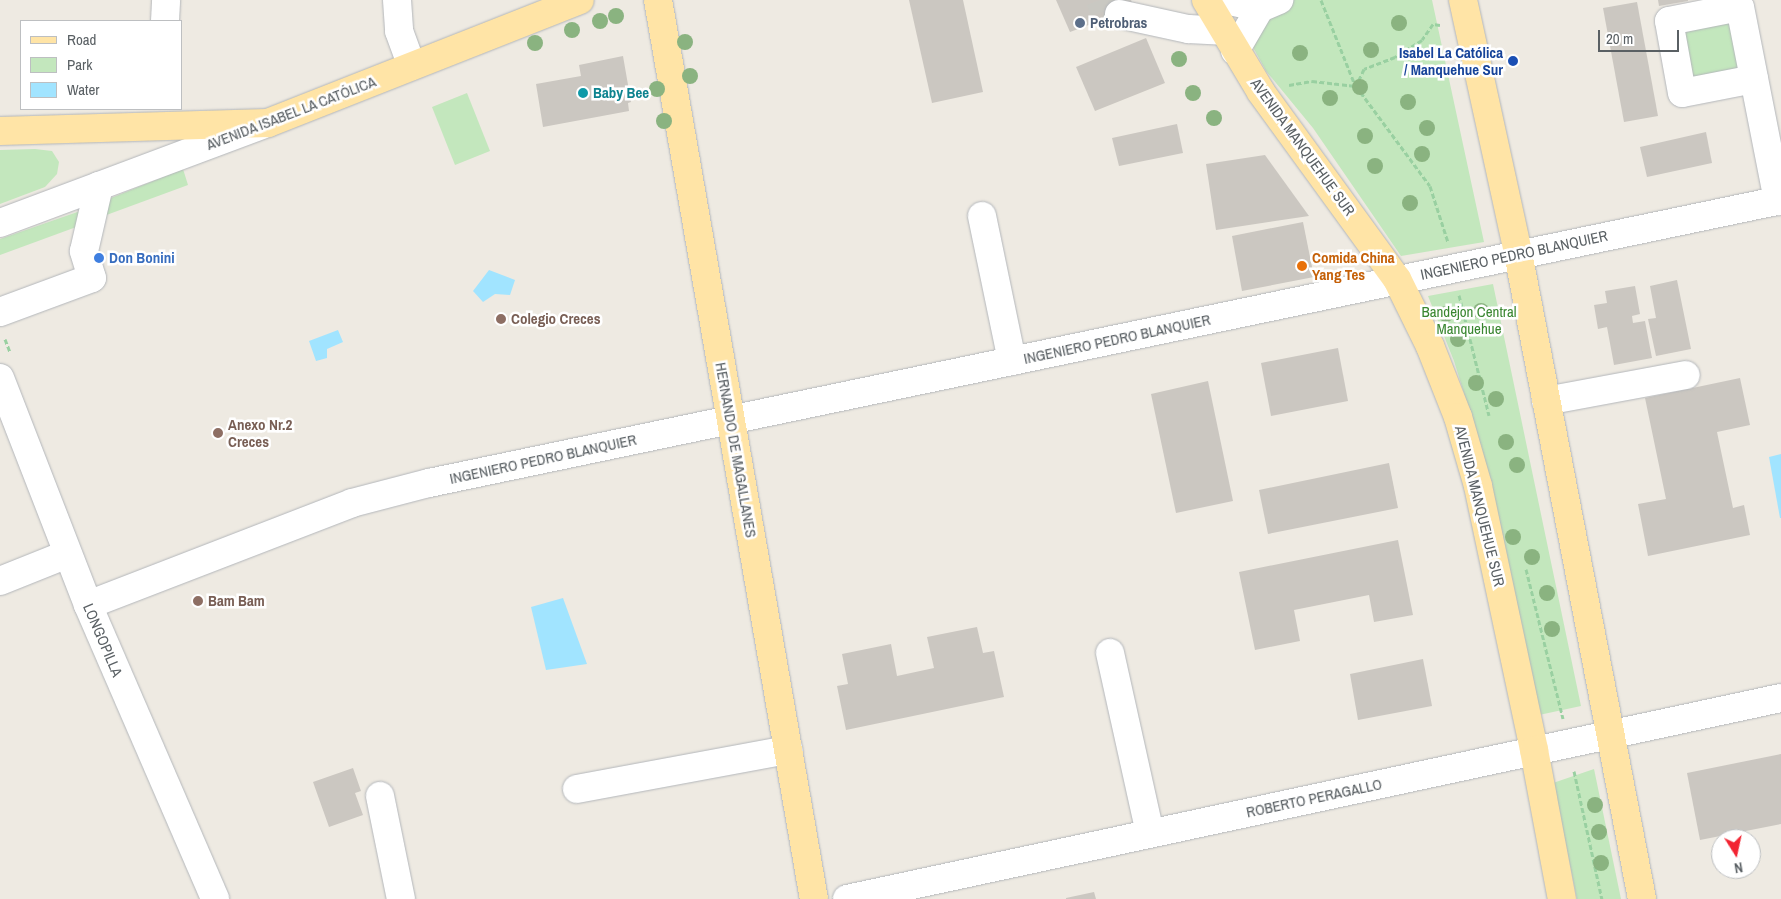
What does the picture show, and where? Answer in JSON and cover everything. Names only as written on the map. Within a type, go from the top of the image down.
[{"type":"main road","name":"AVENIDA ISABEL LA CATÓLICA","points":[[268,123],[580,0]]},
{"type":"main road","name":"HERNANDO DE MAGALLANES","points":[[658,0],[814,899]]},
{"type":"main road","name":"AVENIDA MANQUEHUE SUR","points":[[1206,0],[1261,92],[1397,279],[1430,346],[1458,417],[1473,469],[1534,750],[1562,899]]},
{"type":"main road","points":[[1463,0],[1518,253],[1642,899]]},
{"type":"main road","points":[[0,131],[163,117],[268,123]]},
{"type":"street","points":[[165,20],[166,0]]},
{"type":"street","points":[[397,0],[399,31],[412,66]]},
{"type":"street","points":[[1226,0],[1269,4]]},
{"type":"street","points":[[1119,14],[1188,29],[1229,41],[1269,4]]},
{"type":"street","points":[[1754,79],[1780,200]]},
{"type":"street","name":"AVENIDA ISABEL LA CATÓLICA","points":[[0,223],[268,123]]},
{"type":"street","points":[[0,312],[92,278],[84,252],[99,186]]},
{"type":"street","name":"INGENIERO PEDRO BLANQUIER","points":[[88,605],[352,503],[429,483],[731,421],[1518,253],[1780,200]]},
{"type":"street","name":"INGENIERO PEDRO BLANQUIER","points":[[982,216],[1012,361]]},
{"type":"street","points":[[1546,401],[1686,375]]},
{"type":"street","name":"LONGOPILLA","points":[[0,378],[88,605],[215,899]]},
{"type":"street","points":[[0,581],[67,554]]},
{"type":"street","points":[[1110,652],[1150,833]]},
{"type":"street","name":"ROBERTO PERAGALLO","points":[[847,899],[1781,698]]},
{"type":"street","points":[[577,789],[788,750]]},
{"type":"street","points":[[380,796],[401,899]]},
{"type":"path","points":[[1322,0],[1356,86],[1430,186],[1445,225],[1452,267]]},
{"type":"path","points":[[1356,86],[1364,69],[1395,58],[1422,40],[1434,24],[1470,27]]},
{"type":"path","points":[[1261,92],[1312,81],[1356,86]]},
{"type":"green space","points":[[1227,0],[1432,0],[1484,242],[1401,256],[1313,128],[1266,71]]},
{"type":"green space","points":[[1732,22],[1742,74],[1688,84],[1678,32]]},
{"type":"green space","points":[[467,93],[490,151],[455,165],[432,107]]},
{"type":"green space","points":[[35,149],[52,151],[59,162],[57,174],[45,187],[0,204],[0,150]]},
{"type":"green space","points":[[183,169],[188,185],[101,217],[106,200]]},
{"type":"green space","points":[[86,209],[79,226],[0,255],[0,239]]},
{"type":"green space","name":"Bandejon Central Manquehue","points":[[1493,284],[1581,706],[1539,715],[1488,471],[1454,361],[1428,296]]},
{"type":"green space","points":[[1594,769],[1621,899],[1577,899],[1553,783]]},
{"type":"water","points":[[489,270],[515,280],[510,295],[495,294],[483,302],[473,291]]},
{"type":"water","points":[[338,330],[343,342],[327,349],[327,358],[316,361],[309,341]]},
{"type":"water","points":[[1781,454],[1781,518],[1780,518],[1769,457]]},
{"type":"water","points":[[563,598],[587,664],[546,670],[531,607]]},
{"type":"building","points":[[909,0],[963,0],[983,92],[932,103]]},
{"type":"building","name":"Petrobras","points":[[1056,0],[1131,0],[1134,8],[1070,32]]},
{"type":"building","points":[[1658,0],[1688,0],[1688,1],[1659,6]]},
{"type":"building","points":[[1637,2],[1658,116],[1624,122],[1603,8]]},
{"type":"building","points":[[1146,38],[1165,83],[1095,111],[1076,67]]},
{"type":"building","name":"Baby Bee","points":[[623,56],[631,102],[628,103],[629,111],[543,127],[536,84],[581,76],[579,65]]},
{"type":"building","points":[[1177,124],[1183,153],[1119,166],[1112,138]]},
{"type":"building","points":[[1706,132],[1712,163],[1647,177],[1640,147]]},
{"type":"building","points":[[1265,155],[1309,216],[1216,230],[1206,164]]},
{"type":"building","points":[[1303,222],[1314,277],[1242,291],[1232,236]]},
{"type":"building","points":[[1677,280],[1691,349],[1656,356],[1648,319],[1656,318],[1650,286]]},
{"type":"building","points":[[1635,286],[1640,314],[1632,316],[1633,323],[1645,321],[1652,358],[1614,365],[1607,327],[1598,329],[1594,305],[1607,303],[1605,291]]},
{"type":"building","points":[[1338,348],[1348,401],[1271,416],[1261,363]]},
{"type":"building","points":[[1740,378],[1750,425],[1717,432],[1733,508],[1744,505],[1750,535],[1648,556],[1638,504],[1666,499],[1645,398]]},
{"type":"building","points":[[1208,381],[1233,501],[1176,513],[1151,394]]},
{"type":"building","points":[[1389,463],[1398,508],[1268,534],[1259,490]]},
{"type":"building","points":[[1398,540],[1413,615],[1374,622],[1369,595],[1294,610],[1300,641],[1255,650],[1239,572]]},
{"type":"building","points":[[977,627],[983,653],[994,651],[1004,697],[846,730],[837,686],[848,684],[842,654],[891,644],[897,676],[934,668],[927,637]]},
{"type":"building","points":[[1423,659],[1432,706],[1358,720],[1350,674]]},
{"type":"building","points":[[1781,754],[1781,824],[1756,829],[1711,829],[1711,838],[1700,840],[1687,773]]},
{"type":"building","points":[[353,768],[361,791],[355,793],[363,815],[329,827],[313,782]]},
{"type":"building","points":[[1094,892],[1096,899],[1066,899],[1066,898]]},
{"type":"tunnel","points":[[1100,0],[1104,11],[1119,14]]},
{"type":"place","name":"Petrobras","points":[[1080,23]]},
{"type":"place","name":"Isabel La Católica / Manquehue Sur","points":[[1513,61]]},
{"type":"place","name":"Baby Bee","points":[[583,93]]},
{"type":"place","name":"Don Bonini","points":[[99,258]]},
{"type":"place","name":"Comida China Yang Tes","points":[[1302,266]]},
{"type":"place","name":"Colegio Creces","points":[[501,319]]},
{"type":"place","name":"Anexo Nr.2 Creces","points":[[218,433]]},
{"type":"place","name":"Bam Bam","points":[[198,601]]}]
